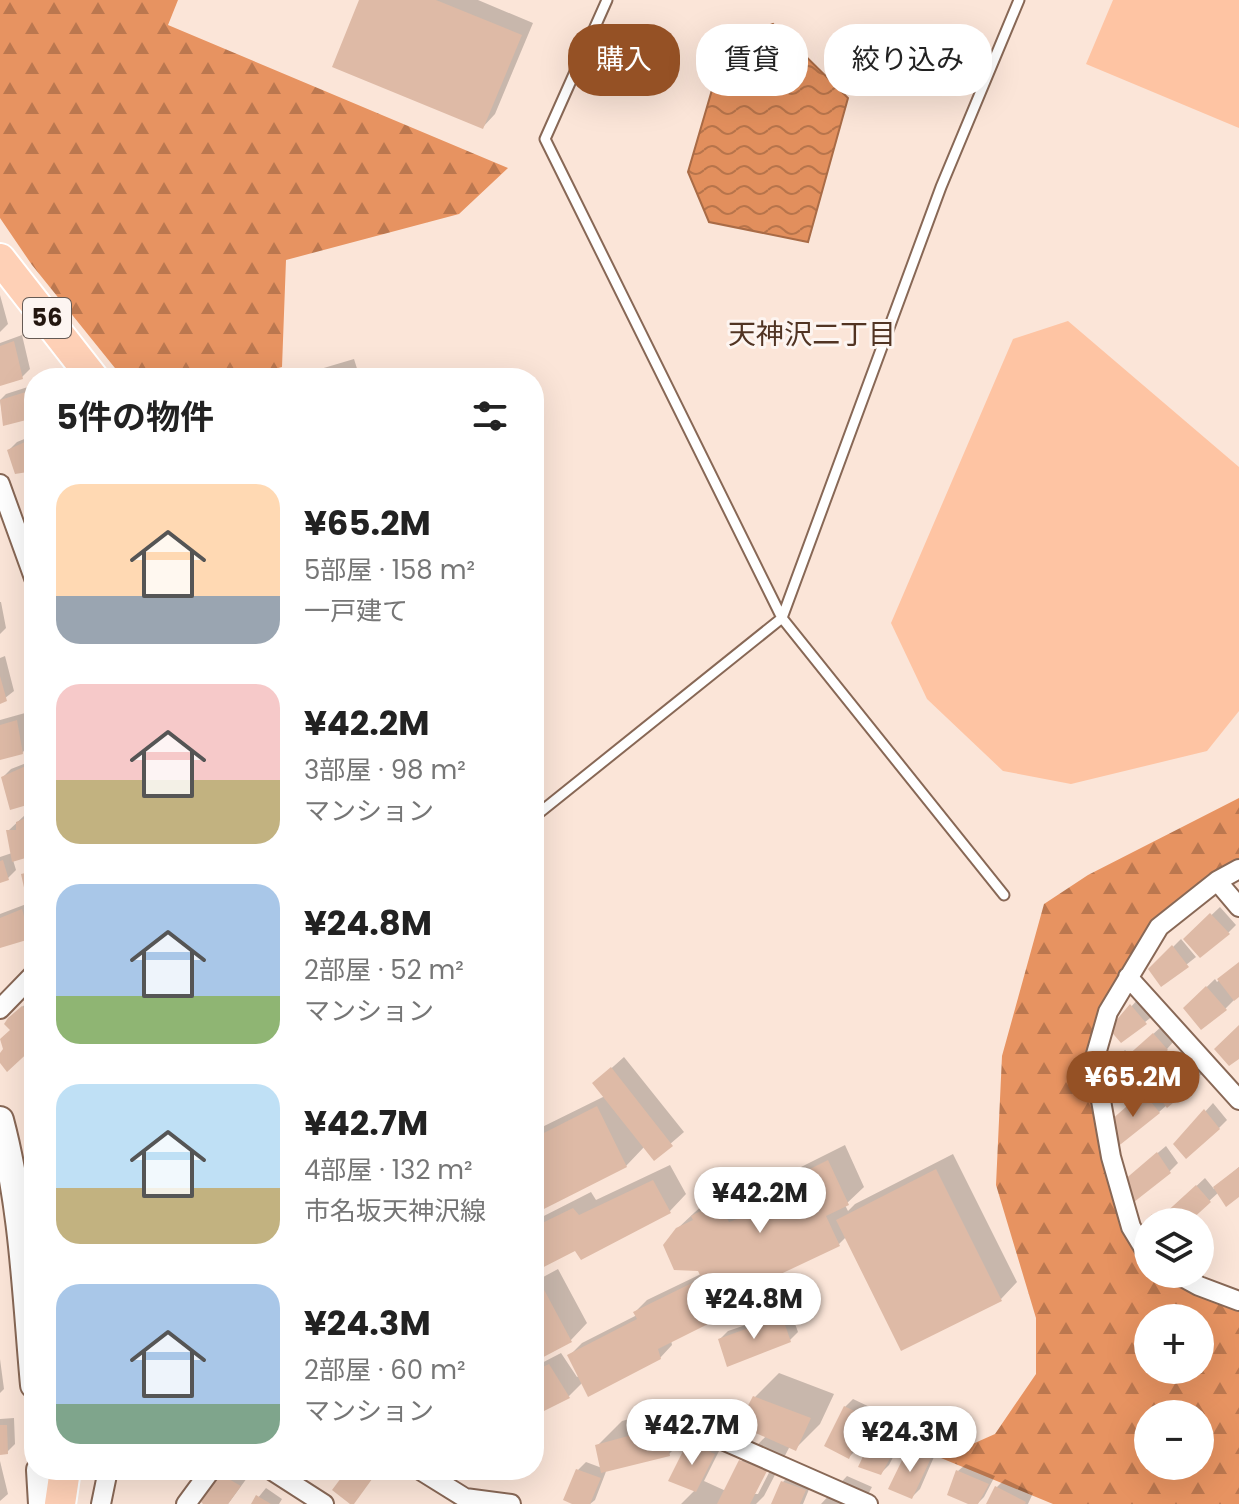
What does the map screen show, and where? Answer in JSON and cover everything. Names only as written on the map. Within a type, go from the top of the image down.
[{"type":"main road","name":"56","points":[[0,259],[85,368]]},
{"type":"main road","points":[[60,1504],[64,1480]]},
{"type":"street","points":[[0,484],[24,550]]},
{"type":"street","points":[[1134,1232],[1111,1157],[1094,1061],[1108,1012],[1159,927],[1217,881],[1239,869]]},
{"type":"street","points":[[1217,881],[1239,907]]},
{"type":"street","points":[[1128,977],[1239,1100]]},
{"type":"street","points":[[0,1009],[24,984]]},
{"type":"street","points":[[0,1120],[9,1153],[24,1277]]},
{"type":"street","points":[[1204,1288],[1239,1301]]},
{"type":"street","points":[[661,1413],[868,1504]]},
{"type":"street","points":[[41,1480],[42,1504]]},
{"type":"street","points":[[101,1504],[106,1480]]},
{"type":"street","points":[[186,1504],[204,1480]]},
{"type":"street","points":[[287,1480],[324,1504]]},
{"type":"street","points":[[436,1480],[465,1498],[511,1504]]},
{"type":"lane","points":[[607,0],[545,139],[782,618],[1004,895]]},
{"type":"lane","points":[[544,809],[782,618],[941,187],[1019,0]]},
{"type":"green space","points":[[0,0],[178,0],[168,25],[508,168],[459,214],[286,260],[282,367],[278,368],[115,368],[32,265],[0,218]]},
{"type":"green space","points":[[1239,798],[1239,862],[1159,927],[1094,1061],[1111,1157],[1134,1218],[1134,1288],[1205,1288],[1239,1305],[1239,1504],[1053,1504],[941,1458],[995,1434],[1036,1374],[1036,1318],[996,1185],[1002,1056],[1044,904],[1088,875]]},
{"type":"shaded area","points":[[1113,0],[1239,0],[1239,128],[1086,64]]},
{"type":"shaded area","points":[[1068,321],[1239,467],[1239,711],[1207,751],[1071,784],[1003,771],[927,699],[891,623],[1013,339]]},
{"type":"water","points":[[808,59],[824,74],[824,96],[848,98],[808,242],[709,222],[688,172],[710,96],[808,96]]},
{"type":"building","points":[[359,0],[436,0],[522,35],[483,129],[332,67]]},
{"type":"building","points":[[14,341],[23,379],[0,386],[0,346]]},
{"type":"building","points":[[24,393],[24,421],[3,426],[0,400]]},
{"type":"building","points":[[24,442],[24,473],[15,474],[7,450]]},
{"type":"building","points":[[0,676],[7,701],[0,704]]},
{"type":"building","points":[[17,720],[23,754],[0,760],[0,725]]},
{"type":"building","points":[[24,767],[24,806],[10,810],[1,777]]},
{"type":"building","points":[[24,819],[24,858],[12,862],[6,830],[16,830],[16,822]]},
{"type":"building","points":[[3,860],[9,880],[0,883],[0,861]]},
{"type":"building","points":[[22,909],[24,941],[0,948],[0,918]]},
{"type":"building","points":[[1210,913],[1230,934],[1200,958],[1183,939]]},
{"type":"building","points":[[1172,945],[1189,967],[1161,987],[1148,969]]},
{"type":"building","points":[[1239,962],[1239,997],[1234,1001],[1217,979]]},
{"type":"building","points":[[1206,986],[1227,1010],[1201,1030],[1183,1008]]},
{"type":"building","points":[[1130,1004],[1147,1024],[1121,1043],[1109,1029]]},
{"type":"building","points":[[22,1006],[24,1008],[24,1056],[7,1072],[0,1063],[3,1049],[0,1039],[10,1030],[4,1024]]},
{"type":"building","points":[[1239,1025],[1239,1059],[1229,1066],[1214,1049]]},
{"type":"building","points":[[1153,1033],[1168,1050],[1139,1074],[1126,1057]]},
{"type":"building","points":[[1116,1056],[1133,1075],[1113,1091],[1102,1073]]},
{"type":"building","points":[[1185,1066],[1199,1081],[1167,1108],[1153,1089]]},
{"type":"building","points":[[611,1067],[673,1146],[654,1161],[592,1083]]},
{"type":"building","points":[[1143,1092],[1160,1113],[1116,1148],[1110,1121]]},
{"type":"building","points":[[597,1106],[627,1167],[544,1209],[544,1133]]},
{"type":"building","points":[[1204,1109],[1220,1129],[1186,1159],[1173,1144]]},
{"type":"building","points":[[1157,1152],[1171,1173],[1134,1202],[1123,1181]]},
{"type":"building","points":[[828,1160],[849,1205],[826,1216],[840,1246],[715,1305],[698,1271],[674,1270],[663,1245],[676,1228],[693,1220],[691,1216],[718,1202],[729,1222],[769,1207],[762,1193]]},
{"type":"building","points":[[1239,1167],[1239,1197],[1226,1207],[1213,1187]]},
{"type":"building","points":[[936,1169],[1002,1301],[901,1351],[836,1220]]},
{"type":"building","points":[[653,1180],[671,1213],[581,1260],[575,1251],[544,1267],[544,1222],[573,1208],[579,1215]]},
{"type":"building","points":[[1196,1185],[1211,1202],[1204,1208],[1171,1208]]},
{"type":"building","points":[[696,1281],[716,1320],[658,1349],[661,1359],[588,1397],[567,1355],[637,1319],[633,1312]]},
{"type":"building","points":[[544,1290],[572,1342],[544,1357]]},
{"type":"building","points":[[782,1316],[791,1342],[727,1367],[718,1339]]},
{"type":"building","points":[[549,1364],[570,1398],[544,1411],[544,1366]]},
{"type":"building","points":[[753,1396],[811,1418],[796,1451],[738,1425]]},
{"type":"building","points":[[844,1406],[867,1417],[849,1459],[824,1446]]},
{"type":"building","points":[[0,1425],[7,1425],[8,1454],[0,1455]]},
{"type":"building","points":[[665,1426],[670,1456],[601,1473],[595,1445]]},
{"type":"building","points":[[877,1427],[901,1438],[881,1475],[858,1467]]},
{"type":"building","points":[[688,1441],[715,1454],[696,1492],[668,1481]]},
{"type":"building","points":[[908,1448],[931,1458],[912,1499],[888,1489]]},
{"type":"building","points":[[739,1460],[767,1471],[750,1504],[717,1504]]},
{"type":"building","points":[[576,1469],[601,1478],[590,1504],[572,1504],[563,1500]]},
{"type":"building","points":[[956,1470],[989,1484],[978,1504],[968,1504],[947,1495]]},
{"type":"building","points":[[216,1480],[230,1480],[241,1486],[228,1504],[201,1502]]},
{"type":"building","points":[[340,1480],[371,1480],[354,1504],[332,1490]]},
{"type":"building","points":[[781,1481],[806,1490],[800,1504],[771,1504]]},
{"type":"building","points":[[995,1486],[1026,1502],[1025,1504],[986,1504]]},
{"type":"building","points":[[256,1495],[271,1504],[251,1504]]},
{"type":"district","name":"天神沢二丁目","points":[[812,334]]}]
